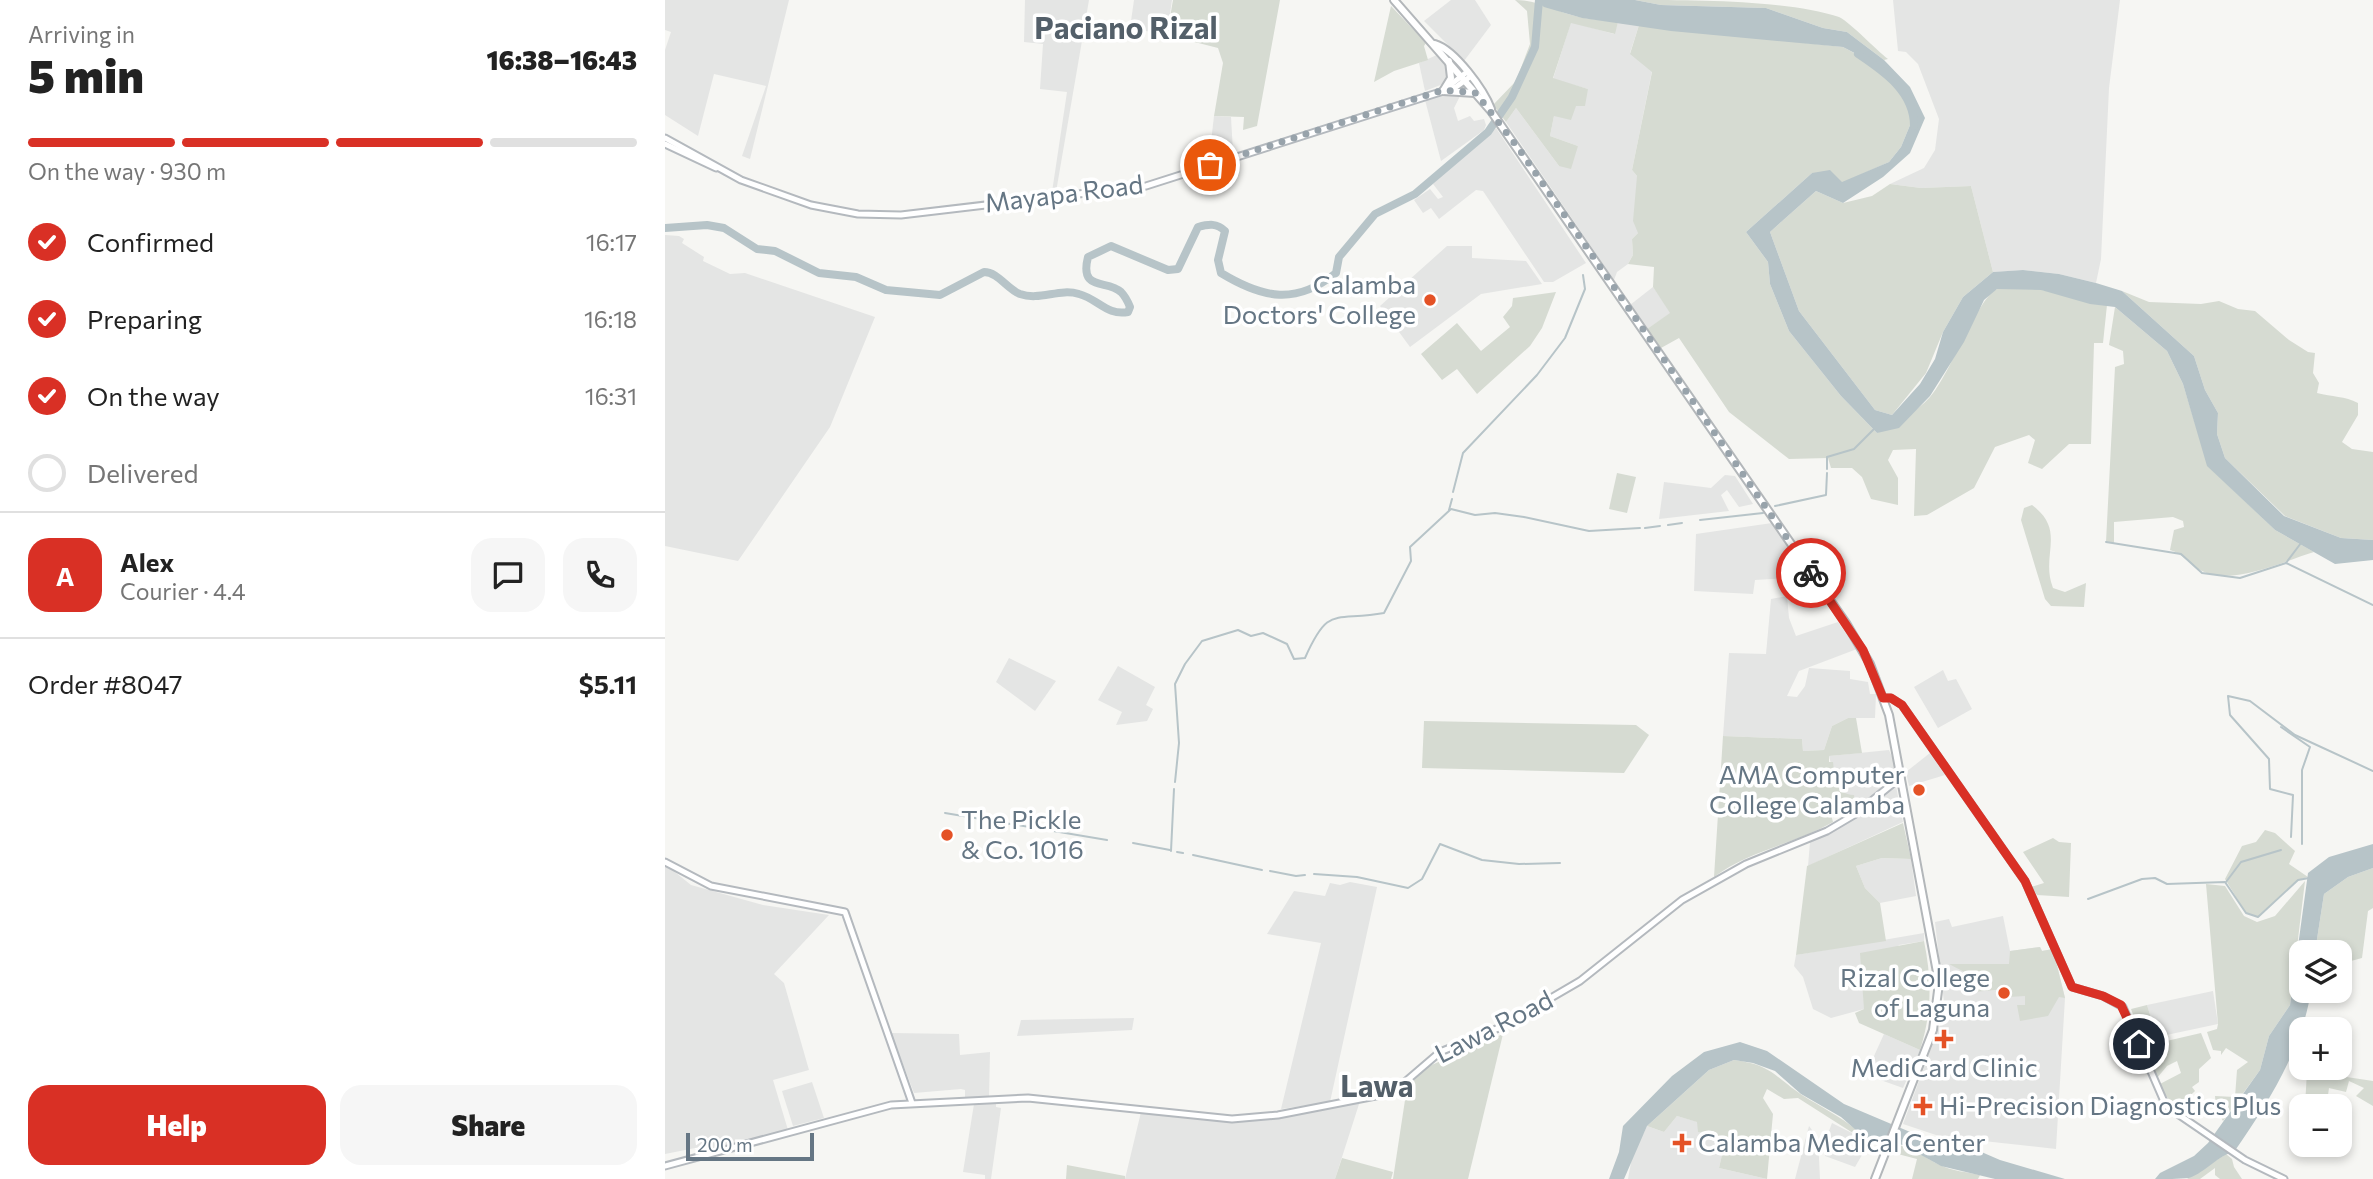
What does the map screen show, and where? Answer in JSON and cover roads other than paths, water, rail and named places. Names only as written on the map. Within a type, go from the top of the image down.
[{"type":"highway","points":[[1394,0],[1449,61],[1467,76],[1476,93],[1491,111]]},
{"type":"highway","points":[[1435,44],[1442,46],[1467,76],[1503,127],[1851,631],[1870,664],[1883,698],[1901,777],[1937,966],[1939,993],[1933,1030],[1875,1179]]},
{"type":"highway","points":[[1449,61],[1451,78],[1443,90],[1476,93]]},
{"type":"main road","name":"Mayapa Road","points":[[665,144],[753,185],[811,205],[877,216],[1102,194],[1146,186],[1443,90],[1467,76]]},
{"type":"main road","name":"Mayapa Road","points":[[665,138],[722,170]]},
{"type":"main road","points":[[1883,698],[1891,698],[1902,705],[2020,873],[2043,917],[2072,987],[2103,996],[2123,1007],[2164,1103],[2235,1154],[2284,1179]]},
{"type":"main road","name":"Lawa Road","points":[[665,1166],[757,1143],[873,1109],[912,1103],[1028,1098],[1232,1119],[1278,1115],[1386,1094],[1398,1088],[1440,1052],[1501,1027],[1580,981],[1682,900],[1746,864],[1827,831],[1854,815],[1901,777]]},
{"type":"main road","points":[[665,862],[711,886],[845,912],[912,1103]]},
{"type":"waterway","points":[[665,228],[707,225],[724,228],[757,249],[775,251],[819,273],[856,277],[886,290],[940,295],[984,272],[994,275],[1020,294],[1079,294],[1121,313],[1128,312],[1130,307],[1126,299],[1115,288],[1091,280],[1086,268],[1088,257],[1111,246],[1168,270],[1178,269],[1198,227],[1213,225],[1225,231],[1218,260],[1221,273],[1266,293],[1293,294],[1307,290],[1336,273],[1339,257],[1375,214],[1415,194],[1488,132],[1512,97],[1535,47],[1539,0]]},
{"type":"waterway","points":[[1858,54],[1896,84],[1909,103],[1914,126]]},
{"type":"waterway","points":[[1453,492],[1463,453],[1537,375],[1565,338],[1585,289],[1583,275]]},
{"type":"waterway","points":[[1827,469],[1827,457],[1854,449],[1874,429]]},
{"type":"waterway","points":[[1775,506],[1826,495],[1827,473]]},
{"type":"waterway","points":[[1449,510],[1452,499]]},
{"type":"waterway","points":[[1175,782],[1179,743],[1175,684],[1185,664],[1202,641],[1238,630],[1251,636],[1263,633],[1287,644],[1294,659],[1305,658],[1320,629],[1327,622],[1343,617],[1384,613],[1411,561],[1410,547],[1451,509],[1475,515],[1495,513],[1524,517],[1589,531],[1640,528]]},
{"type":"waterway","points":[[1700,520],[1763,513]]},
{"type":"waterway","points":[[1668,525],[1682,523]]},
{"type":"waterway","points":[[1645,528],[1660,526]]},
{"type":"waterway","points":[[2106,542],[2181,554],[2202,573],[2240,578],[2286,563],[2301,543]]},
{"type":"waterway","points":[[2286,563],[2373,605]]},
{"type":"waterway","points":[[2291,837],[2293,795],[2270,789],[2269,759],[2230,715],[2228,696],[2250,701],[2295,735],[2373,771]]},
{"type":"waterway","points":[[2281,727],[2310,747],[2302,770],[2302,844]]},
{"type":"waterway","points":[[1171,851],[1174,789]]},
{"type":"waterway","points":[[945,813],[1107,840]]},
{"type":"waterway","points":[[1133,843],[1170,850]]},
{"type":"waterway","points":[[1314,874],[1357,877],[1408,888],[1422,879],[1440,844],[1482,860],[1519,864],[1560,863]]},
{"type":"waterway","points":[[2226,882],[2241,862],[2281,850]]},
{"type":"waterway","points":[[1177,852],[1183,853]]},
{"type":"waterway","points":[[1193,855],[1262,870]]},
{"type":"waterway","points":[[1270,871],[1305,875]]},
{"type":"waterway","points":[[2088,899],[2142,879],[2155,878],[2167,884],[2225,882],[2246,913],[2258,917],[2298,880],[2309,878]]},
{"type":"place","name":"Calamba Doctors' College","points":[[1430,300]]},
{"type":"place","name":"AMA Computer College Calamba","points":[[1919,790]]},
{"type":"place","name":"The Pickle & Co. 1016","points":[[947,835]]},
{"type":"place","name":"Rizal College of Laguna","points":[[2004,993]]},
{"type":"place","name":"MediCard Clinic","points":[[1944,1039]]},
{"type":"place","name":"Hi-Precision Diagnostics Plus","points":[[1923,1106]]},
{"type":"place","name":"Calamba Medical Center","points":[[1682,1143]]},
{"type":"district","name":"Paciano Rizal","points":[[1126,29]]},
{"type":"district","name":"Lawa","points":[[1377,1087]]}]
